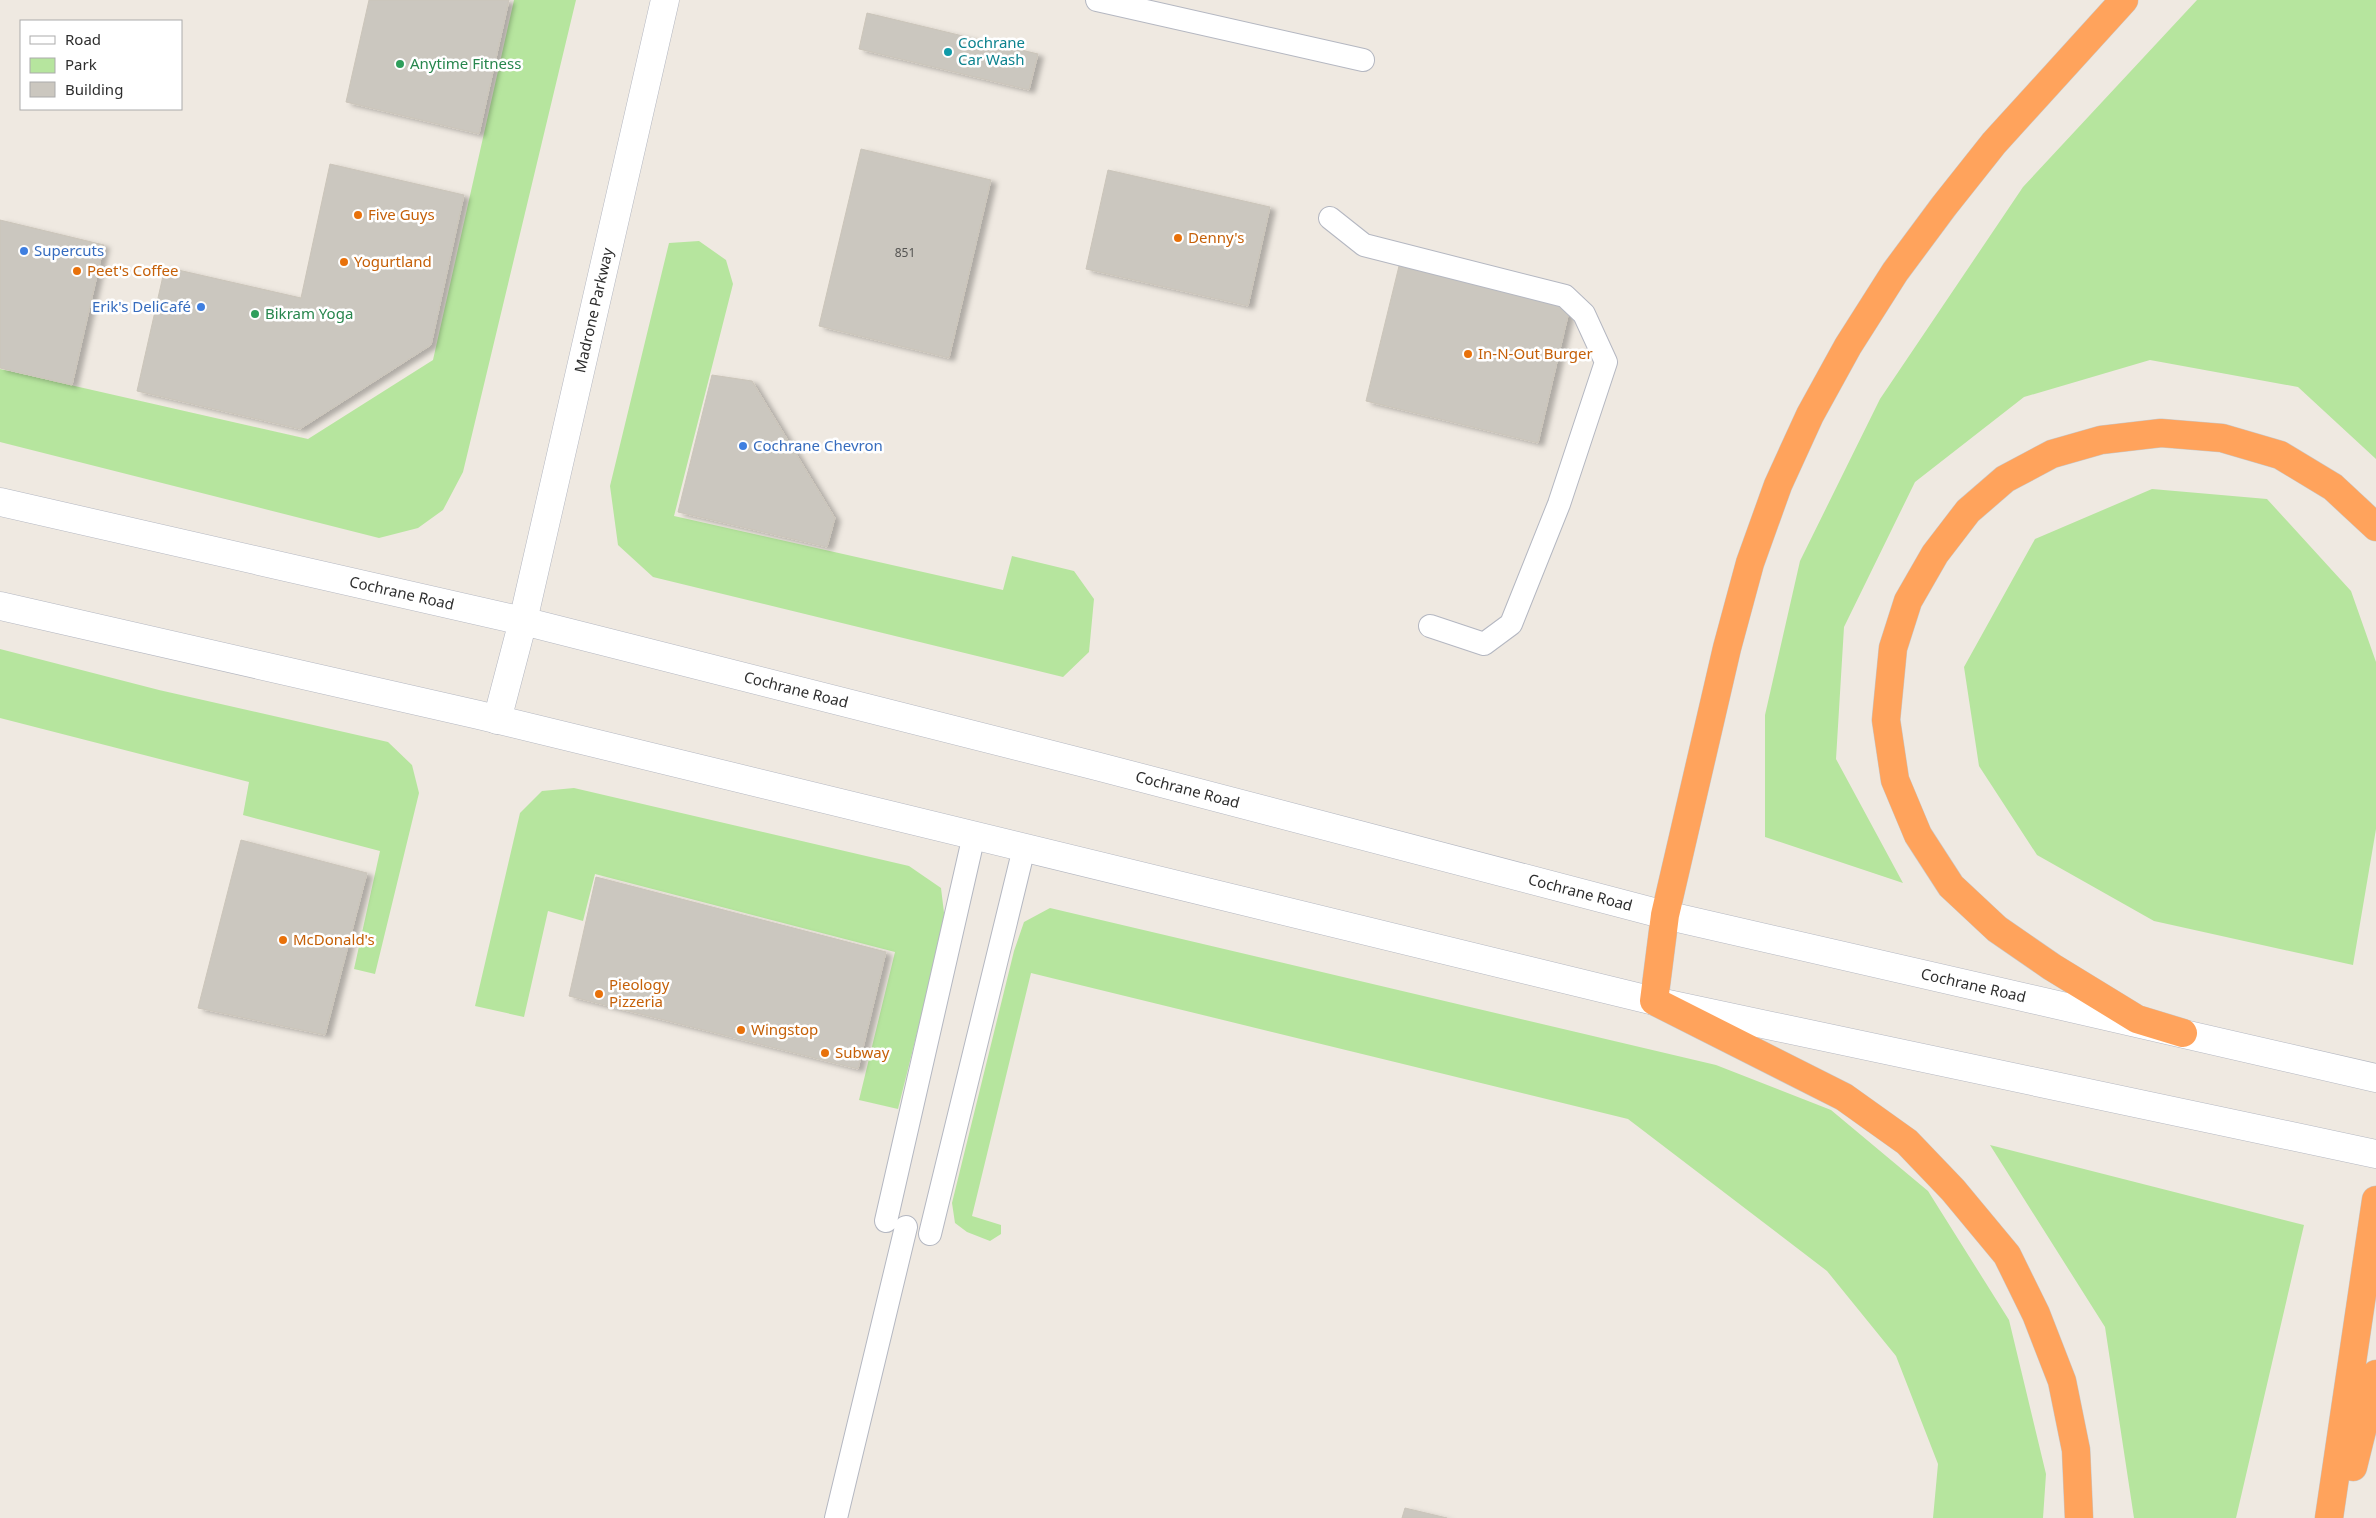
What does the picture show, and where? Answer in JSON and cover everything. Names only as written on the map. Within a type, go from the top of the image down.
[{"type":"highway","points":[[2079,1518],[2076,1450],[2059,1372],[2036,1314],[2007,1255],[1954,1190],[1907,1142],[1844,1097],[1654,1002],[1664,914],[1727,648],[1750,563],[1778,485],[1810,415],[1848,346],[1890,280],[1944,206],[1994,143],[2124,0]]},
{"type":"highway","points":[[2183,1033],[2137,1019],[2052,967],[1997,929],[1951,886],[1918,835],[1895,780],[1886,720],[1893,648],[1908,601],[1935,554],[1968,511],[2005,479],[2052,454],[2101,440],[2161,433],[2222,438],[2280,455],[2333,487],[2376,527]]},
{"type":"highway","points":[[2329,1518],[2376,1200]]},
{"type":"highway","points":[[2340,1518],[2376,1374]]},
{"type":"main road","name":"Madrone Parkway","points":[[497,720],[523,621],[665,0]]},
{"type":"main road","name":"Cochrane Road","points":[[0,502],[523,621],[1096,766],[1664,914],[2376,1078]]},
{"type":"main road","points":[[0,606],[497,720],[1654,1002],[2376,1154]]},
{"type":"lane","points":[[1097,0],[1363,60]]},
{"type":"lane","points":[[1330,218],[1364,246],[1565,296],[1584,314],[1606,362],[1559,504],[1511,624],[1484,644],[1430,626]]},
{"type":"lane","points":[[836,1518],[974,835]]},
{"type":"lane","points":[[930,1234],[1024,848]]},
{"type":"green space","points":[[514,0],[576,0],[463,472],[443,510],[418,528],[379,538],[0,442],[0,369],[308,439],[433,360]]},
{"type":"green space","points":[[2197,0],[2376,0],[2376,459],[2298,387],[2150,360],[2024,397],[1915,482],[1844,627],[1836,759],[1903,883],[1765,837],[1765,715],[1800,561],[1880,399],[2023,187]]},
{"type":"green space","points":[[699,241],[726,260],[733,284],[674,516],[1003,590],[1012,556],[1074,571],[1094,599],[1089,652],[1063,677],[653,577],[618,545],[610,486],[669,243]]},
{"type":"green space","points":[[2152,489],[2267,499],[2351,591],[2376,662],[2376,829],[2353,965],[2154,921],[2037,855],[1979,766],[1964,667],[2035,539]]},
{"type":"green space","points":[[0,649],[159,690],[388,742],[412,765],[419,793],[375,974],[354,969],[380,851],[243,815],[249,782],[0,718]]},
{"type":"green space","points":[[574,788],[909,866],[941,888],[945,921],[898,1109],[859,1100],[895,952],[595,874],[583,921],[548,911],[524,1017],[475,1006],[520,813],[542,791]]},
{"type":"green space","points":[[1050,908],[1716,1065],[1831,1110],[1928,1191],[2009,1320],[2046,1474],[2043,1518],[1933,1518],[1938,1464],[1896,1356],[1827,1271],[1628,1119],[1031,973],[972,1216],[1001,1225],[1001,1234],[990,1241],[967,1232],[955,1223],[952,1203],[1014,951],[1024,922]]},
{"type":"green space","points":[[1990,1145],[2304,1225],[2236,1518],[2134,1518],[2105,1327]]},
{"type":"building","points":[[369,0],[509,0],[479,134],[346,102]]},
{"type":"building","name":"Cochrane Car Wash","points":[[867,13],[1038,54],[1029,90],[859,49]]},
{"type":"building","points":[[861,149],[991,180],[949,358],[819,326]]},
{"type":"building","points":[[330,164],[464,195],[431,345],[300,429],[137,391],[165,267],[301,298]]},
{"type":"building","name":"Denny's","points":[[1108,170],[1270,207],[1248,306],[1086,269]]},
{"type":"building","points":[[0,220],[104,245],[72,385],[0,368]]},
{"type":"building","name":"In-N-Out Burger","points":[[1399,266],[1570,307],[1538,443],[1366,401]]},
{"type":"building","name":"Cochrane Chevron","points":[[712,375],[752,381],[835,518],[827,547],[678,512]]},
{"type":"building","name":"McDonald's","points":[[241,840],[367,873],[325,1035],[198,1008]]},
{"type":"building","points":[[596,877],[886,952],[858,1069],[569,996]]},
{"type":"building","points":[[1405,1508],[1447,1518],[1402,1518]]},
{"type":"place","name":"Cochrane Car Wash","points":[[948,52]]},
{"type":"place","name":"Anytime Fitness","points":[[400,64]]},
{"type":"place","name":"Five Guys","points":[[358,215]]},
{"type":"place","name":"Denny's","points":[[1178,238]]},
{"type":"place","name":"Supercuts","points":[[24,251]]},
{"type":"place","name":"Yogurtland","points":[[344,262]]},
{"type":"place","name":"Peet's Coffee","points":[[77,271]]},
{"type":"place","name":"Erik's DeliCafé","points":[[201,307]]},
{"type":"place","name":"Bikram Yoga","points":[[255,314]]},
{"type":"place","name":"In-N-Out Burger","points":[[1468,354]]},
{"type":"place","name":"Cochrane Chevron","points":[[743,446]]},
{"type":"place","name":"McDonald's","points":[[283,940]]},
{"type":"place","name":"Pieology Pizzeria","points":[[599,994]]},
{"type":"place","name":"Wingstop","points":[[741,1030]]},
{"type":"place","name":"Subway","points":[[825,1053]]}]
